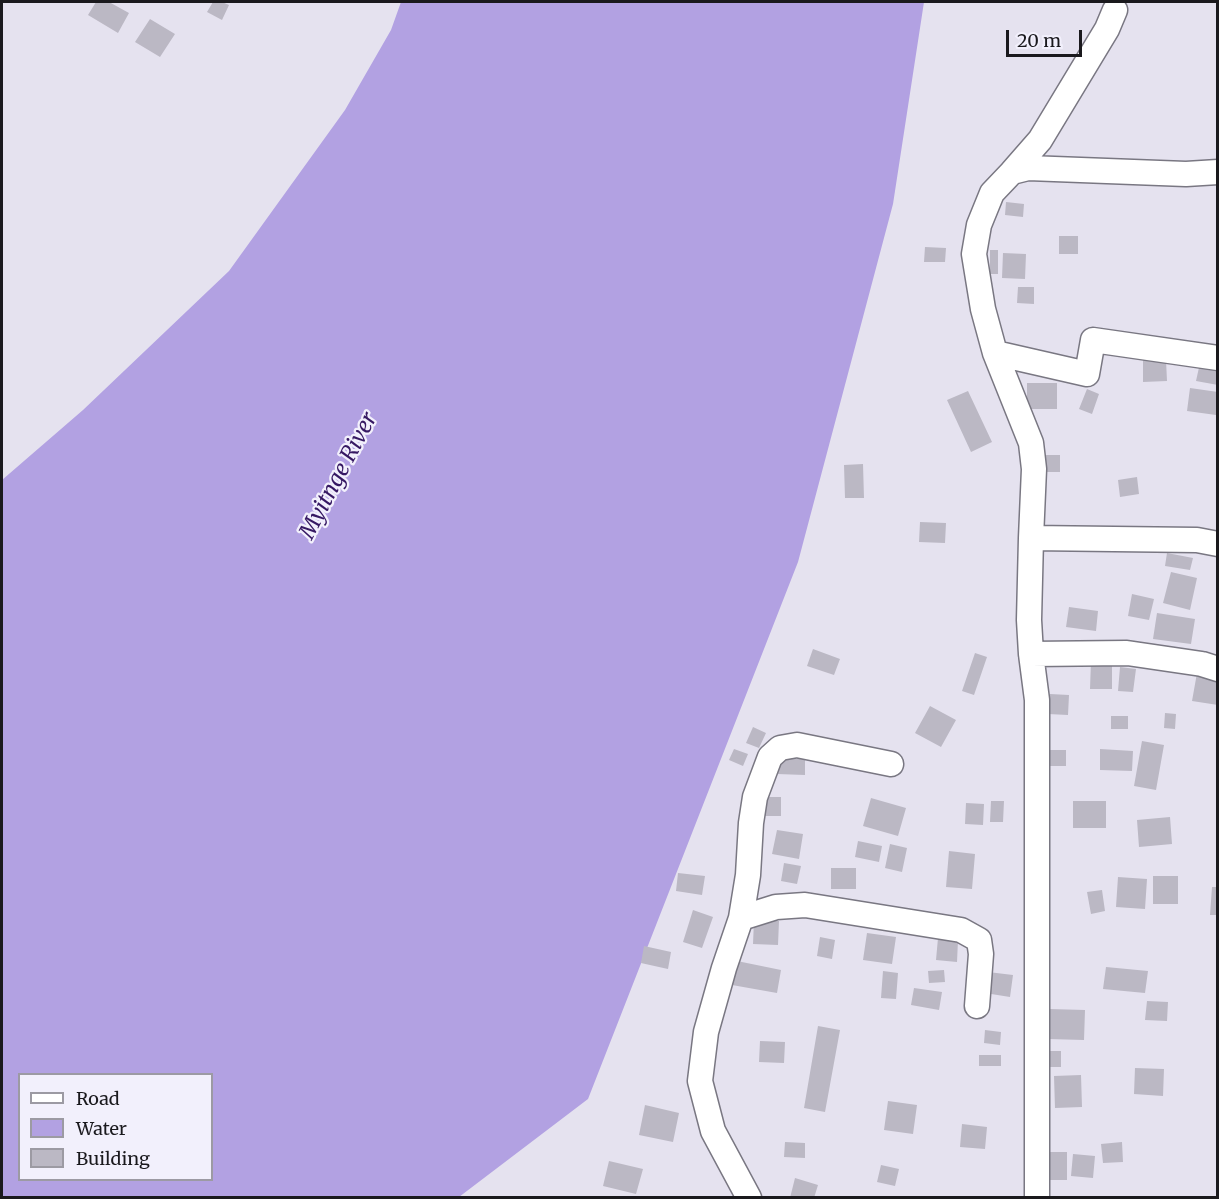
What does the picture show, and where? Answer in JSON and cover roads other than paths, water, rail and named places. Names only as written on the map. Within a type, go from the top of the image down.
[{"type":"street","points":[[1037,1197],[1037,700],[1029,620],[1034,469],[1031,443],[995,353],[983,309],[974,254],[979,225],[992,193],[1040,140],[1107,29],[1115,10]]},
{"type":"street","points":[[1012,172],[1028,168],[1186,174],[1218,172]]},
{"type":"street","points":[[995,353],[1087,374],[1093,340],[1218,358]]},
{"type":"street","points":[[1030,538],[1197,540],[1218,544]]},
{"type":"street","points":[[1031,654],[1127,652],[1202,664],[1218,669]]},
{"type":"street","points":[[749,1197],[713,1131],[700,1081],[706,1032],[741,918],[755,797],[770,757],[780,748],[797,745],[891,764]]},
{"type":"street","points":[[741,918],[776,907],[805,905],[961,930],[979,940],[981,954],[977,1006]]},
{"type":"water","name":"Myitnge River","points":[[401,2],[924,2],[893,204],[798,562],[588,1099],[459,1197],[2,1197],[2,480],[83,410],[229,271],[345,110],[391,30]]}]
